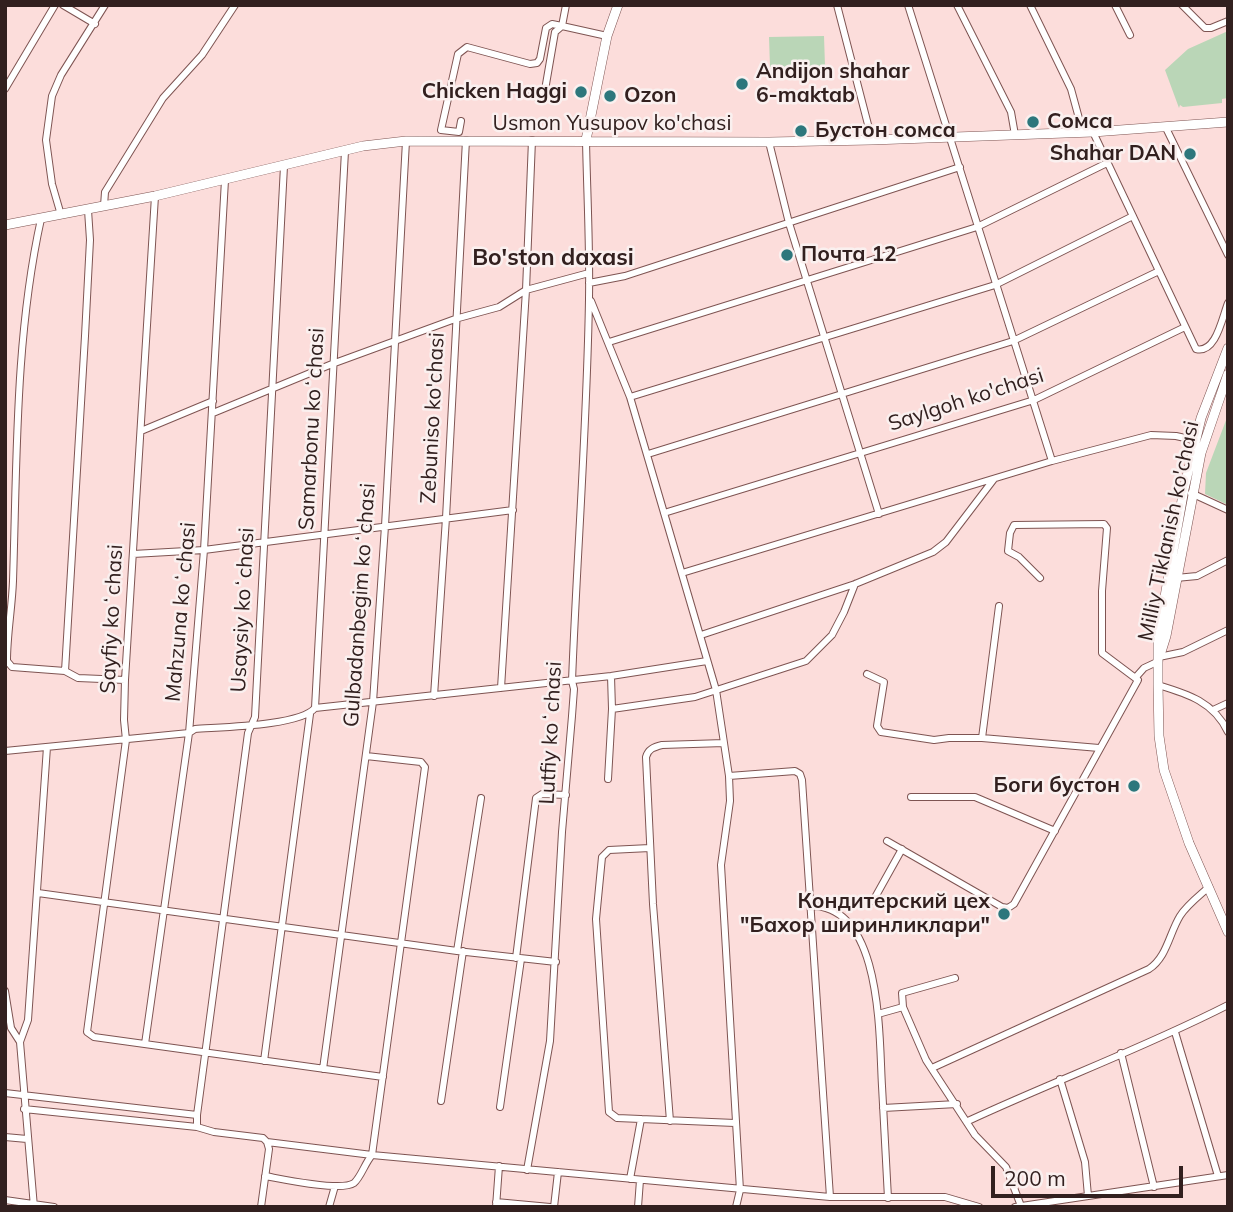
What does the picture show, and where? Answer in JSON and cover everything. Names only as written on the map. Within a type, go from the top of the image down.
[{"type":"main road","points":[[586,140],[607,36],[618,5]]},
{"type":"main road","name":"Usmon Yusupov ko'chasi","points":[[5,225],[155,196],[345,151],[406,141],[873,140],[1088,133],[1228,122]]},
{"type":"main road","name":"Milliy Tiklanish ko'chasi","points":[[1228,348],[1194,440],[1158,636],[1157,685],[1159,736],[1164,770],[1189,843],[1228,932]]},
{"type":"main road","name":"Milliy Tiklanish ko'chasi","points":[[1159,659],[1166,636],[1191,493],[1212,417],[1228,374]]},
{"type":"street","points":[[5,89],[55,5]]},
{"type":"street","points":[[63,5],[95,24]]},
{"type":"street","points":[[61,215],[51,184],[47,140],[52,96],[61,75],[105,5]]},
{"type":"street","points":[[104,206],[105,192],[158,107],[202,55],[235,5]]},
{"type":"street","points":[[530,90],[539,99],[545,90],[555,32],[562,26],[566,5]]},
{"type":"street","points":[[837,5],[873,140]]},
{"type":"street","points":[[908,5],[1052,461]]},
{"type":"street","points":[[957,5],[1010,112],[1014,135]]},
{"type":"street","points":[[1030,5],[1071,89],[1088,133],[1107,163],[1196,349],[1200,351],[1212,345],[1228,303]]},
{"type":"street","points":[[1115,5],[1130,36]]},
{"type":"street","points":[[1182,5],[1205,28],[1228,20]]},
{"type":"street","points":[[461,121],[459,132],[441,130],[458,54],[467,47],[530,64],[537,63],[540,59],[547,28],[552,24],[607,36]]},
{"type":"street","points":[[1166,128],[1228,255]]},
{"type":"street","name":"Zebuniso ko'chasi","points":[[434,696],[466,140]]},
{"type":"street","name":"Lutfiy koʻchasi","points":[[527,1170],[550,1041],[574,689],[572,681],[578,542],[583,500],[589,296],[586,140]]},
{"type":"street","name":"Gulbadanbegim koʻchasi","points":[[323,1069],[373,702],[406,141]]},
{"type":"street","points":[[502,688],[526,290],[532,141]]},
{"type":"street","points":[[769,142],[789,223],[879,514]]},
{"type":"street","name":"Samarbonu koʻchasi","points":[[264,1061],[312,711],[326,533],[332,364],[345,151]]},
{"type":"street","points":[[609,342],[977,227],[1107,163]]},
{"type":"street","name":"Usaysiy koʻchasi","points":[[197,1127],[248,733],[255,718],[284,166]]},
{"type":"street","points":[[589,283],[625,276],[960,167]]},
{"type":"street","name":"Mahzuna koʻchasi","points":[[145,1044],[189,733],[204,550],[225,180]]},
{"type":"street","name":"Sayfiy koʻchasi","points":[[145,1044],[94,1037],[86,1030],[126,740],[125,680],[155,196]]},
{"type":"street","points":[[65,671],[90,240],[88,210]]},
{"type":"street","points":[[630,397],[995,285],[1133,216]]},
{"type":"street","points":[[41,219],[29,290],[20,383],[13,584],[7,661],[9,666],[15,668],[65,671],[78,678],[125,680]]},
{"type":"street","points":[[648,454],[1013,341],[1159,271]]},
{"type":"street","points":[[212,413],[332,364],[455,319],[499,307],[526,290],[589,273]]},
{"type":"street","points":[[589,296],[630,397],[716,690],[729,776],[730,801],[721,865],[740,1190],[736,1207]]},
{"type":"street","name":"Saylgoh ko'chasi","points":[[664,513],[1034,400],[1185,327]]},
{"type":"street","points":[[141,431],[213,401]]},
{"type":"street","points":[[682,573],[1052,461],[1151,435],[1194,440]]},
{"type":"street","points":[[701,635],[855,584],[933,552],[946,542],[994,479]]},
{"type":"street","points":[[1191,493],[1228,510]]},
{"type":"street","points":[[133,554],[204,550],[513,510]]},
{"type":"street","points":[[887,841],[1002,907],[1008,908],[1014,904],[1137,683],[1136,677],[1102,653],[1105,525],[1013,526],[1008,551],[1040,578]]},
{"type":"street","points":[[1177,578],[1198,576],[1228,560]]},
{"type":"street","points":[[612,709],[695,697],[806,661],[832,635],[855,584]]},
{"type":"street","points":[[982,738],[999,606]]},
{"type":"street","points":[[1136,677],[1144,668],[1159,659],[1183,652],[1228,630]]},
{"type":"street","points":[[5,751],[189,733],[195,729],[303,717],[312,711],[373,702],[572,681],[707,661]]},
{"type":"street","points":[[867,674],[884,682],[877,726],[881,732],[934,740],[982,738],[1099,748]]},
{"type":"street","points":[[608,779],[611,676]]},
{"type":"street","points":[[1157,685],[1185,694],[1213,710],[1228,732]]},
{"type":"street","points":[[1213,710],[1228,703]]},
{"type":"street","points":[[670,1121],[650,848],[647,752],[662,745],[724,743]]},
{"type":"street","points":[[34,1205],[20,1042],[28,1020],[47,747]]},
{"type":"street","points":[[265,1177],[342,1187],[354,1183],[372,1155],[425,765],[421,762],[366,756]]},
{"type":"street","points":[[729,776],[795,771],[800,774],[830,1198]]},
{"type":"street","points":[[500,1107],[536,798],[542,794],[566,795]]},
{"type":"street","points":[[911,797],[975,797],[1055,831]]},
{"type":"street","points":[[441,1101],[481,798]]},
{"type":"street","points":[[650,848],[609,850],[604,852],[602,857],[596,919],[609,1112],[617,1118],[735,1123]]},
{"type":"street","points":[[873,901],[902,849]]},
{"type":"street","points":[[932,1068],[1149,969],[1161,960],[1184,911],[1209,887]]},
{"type":"street","points":[[38,893],[556,962]]},
{"type":"street","points":[[810,906],[833,910],[852,927],[864,949],[872,976],[878,1014],[888,1198]]},
{"type":"street","points":[[955,978],[902,993],[903,1007],[916,1042],[975,1135],[1006,1167],[1018,1206],[1228,1175]]},
{"type":"street","points":[[5,991],[11,1028],[20,1042]]},
{"type":"street","points":[[968,1121],[1060,1079],[1175,1032],[1228,1005]]},
{"type":"street","points":[[878,1014],[903,1007]]},
{"type":"street","points":[[1175,1032],[1218,1177]]},
{"type":"street","points":[[145,1044],[383,1077]]},
{"type":"street","points":[[1121,1053],[1154,1187]]},
{"type":"street","points":[[1060,1079],[1085,1162],[1088,1196]]},
{"type":"street","points":[[5,1093],[197,1115]]},
{"type":"street","points":[[883,1108],[957,1104]]},
{"type":"street","points":[[24,1109],[197,1127],[214,1132],[263,1138],[269,1149],[261,1207]]},
{"type":"street","points":[[629,1179],[641,1119]]},
{"type":"street","points":[[5,1137],[27,1139]]},
{"type":"street","points":[[267,1142],[372,1155],[830,1198],[945,1197],[979,1207]]},
{"type":"street","points":[[499,1166],[496,1204],[552,1207],[558,1172]]},
{"type":"street","points":[[638,1207],[640,1180]]},
{"type":"street","points":[[329,1207],[335,1186]]},
{"type":"street","points":[[5,1200],[54,1207]]},
{"type":"green space","points":[[1228,31],[1228,98],[1222,99],[1222,103],[1183,107],[1180,105],[1179,108],[1165,70],[1188,49]]},
{"type":"green space","points":[[824,36],[825,66],[770,67],[769,37]]},
{"type":"green space","points":[[1228,415],[1228,505],[1205,494],[1206,473]]},
{"type":"place","name":"Andijon shahar 6-maktab","points":[[742,84]]},
{"type":"place","name":"Chicken Haggi","points":[[581,92]]},
{"type":"place","name":"Ozon","points":[[610,96]]},
{"type":"place","name":"Сомса","points":[[1033,122]]},
{"type":"place","name":"Бустон сомса","points":[[801,131]]},
{"type":"place","name":"Shahar DAN","points":[[1190,154]]},
{"type":"place","name":"Почта 12","points":[[787,255]]},
{"type":"place","name":"Боги бустон","points":[[1134,786]]},
{"type":"place","name":"Кондитерский цех \"Бахор ширинликлари\"","points":[[1004,914]]},
{"type":"district","name":"Bo'ston daxasi","points":[[553,258]]}]
